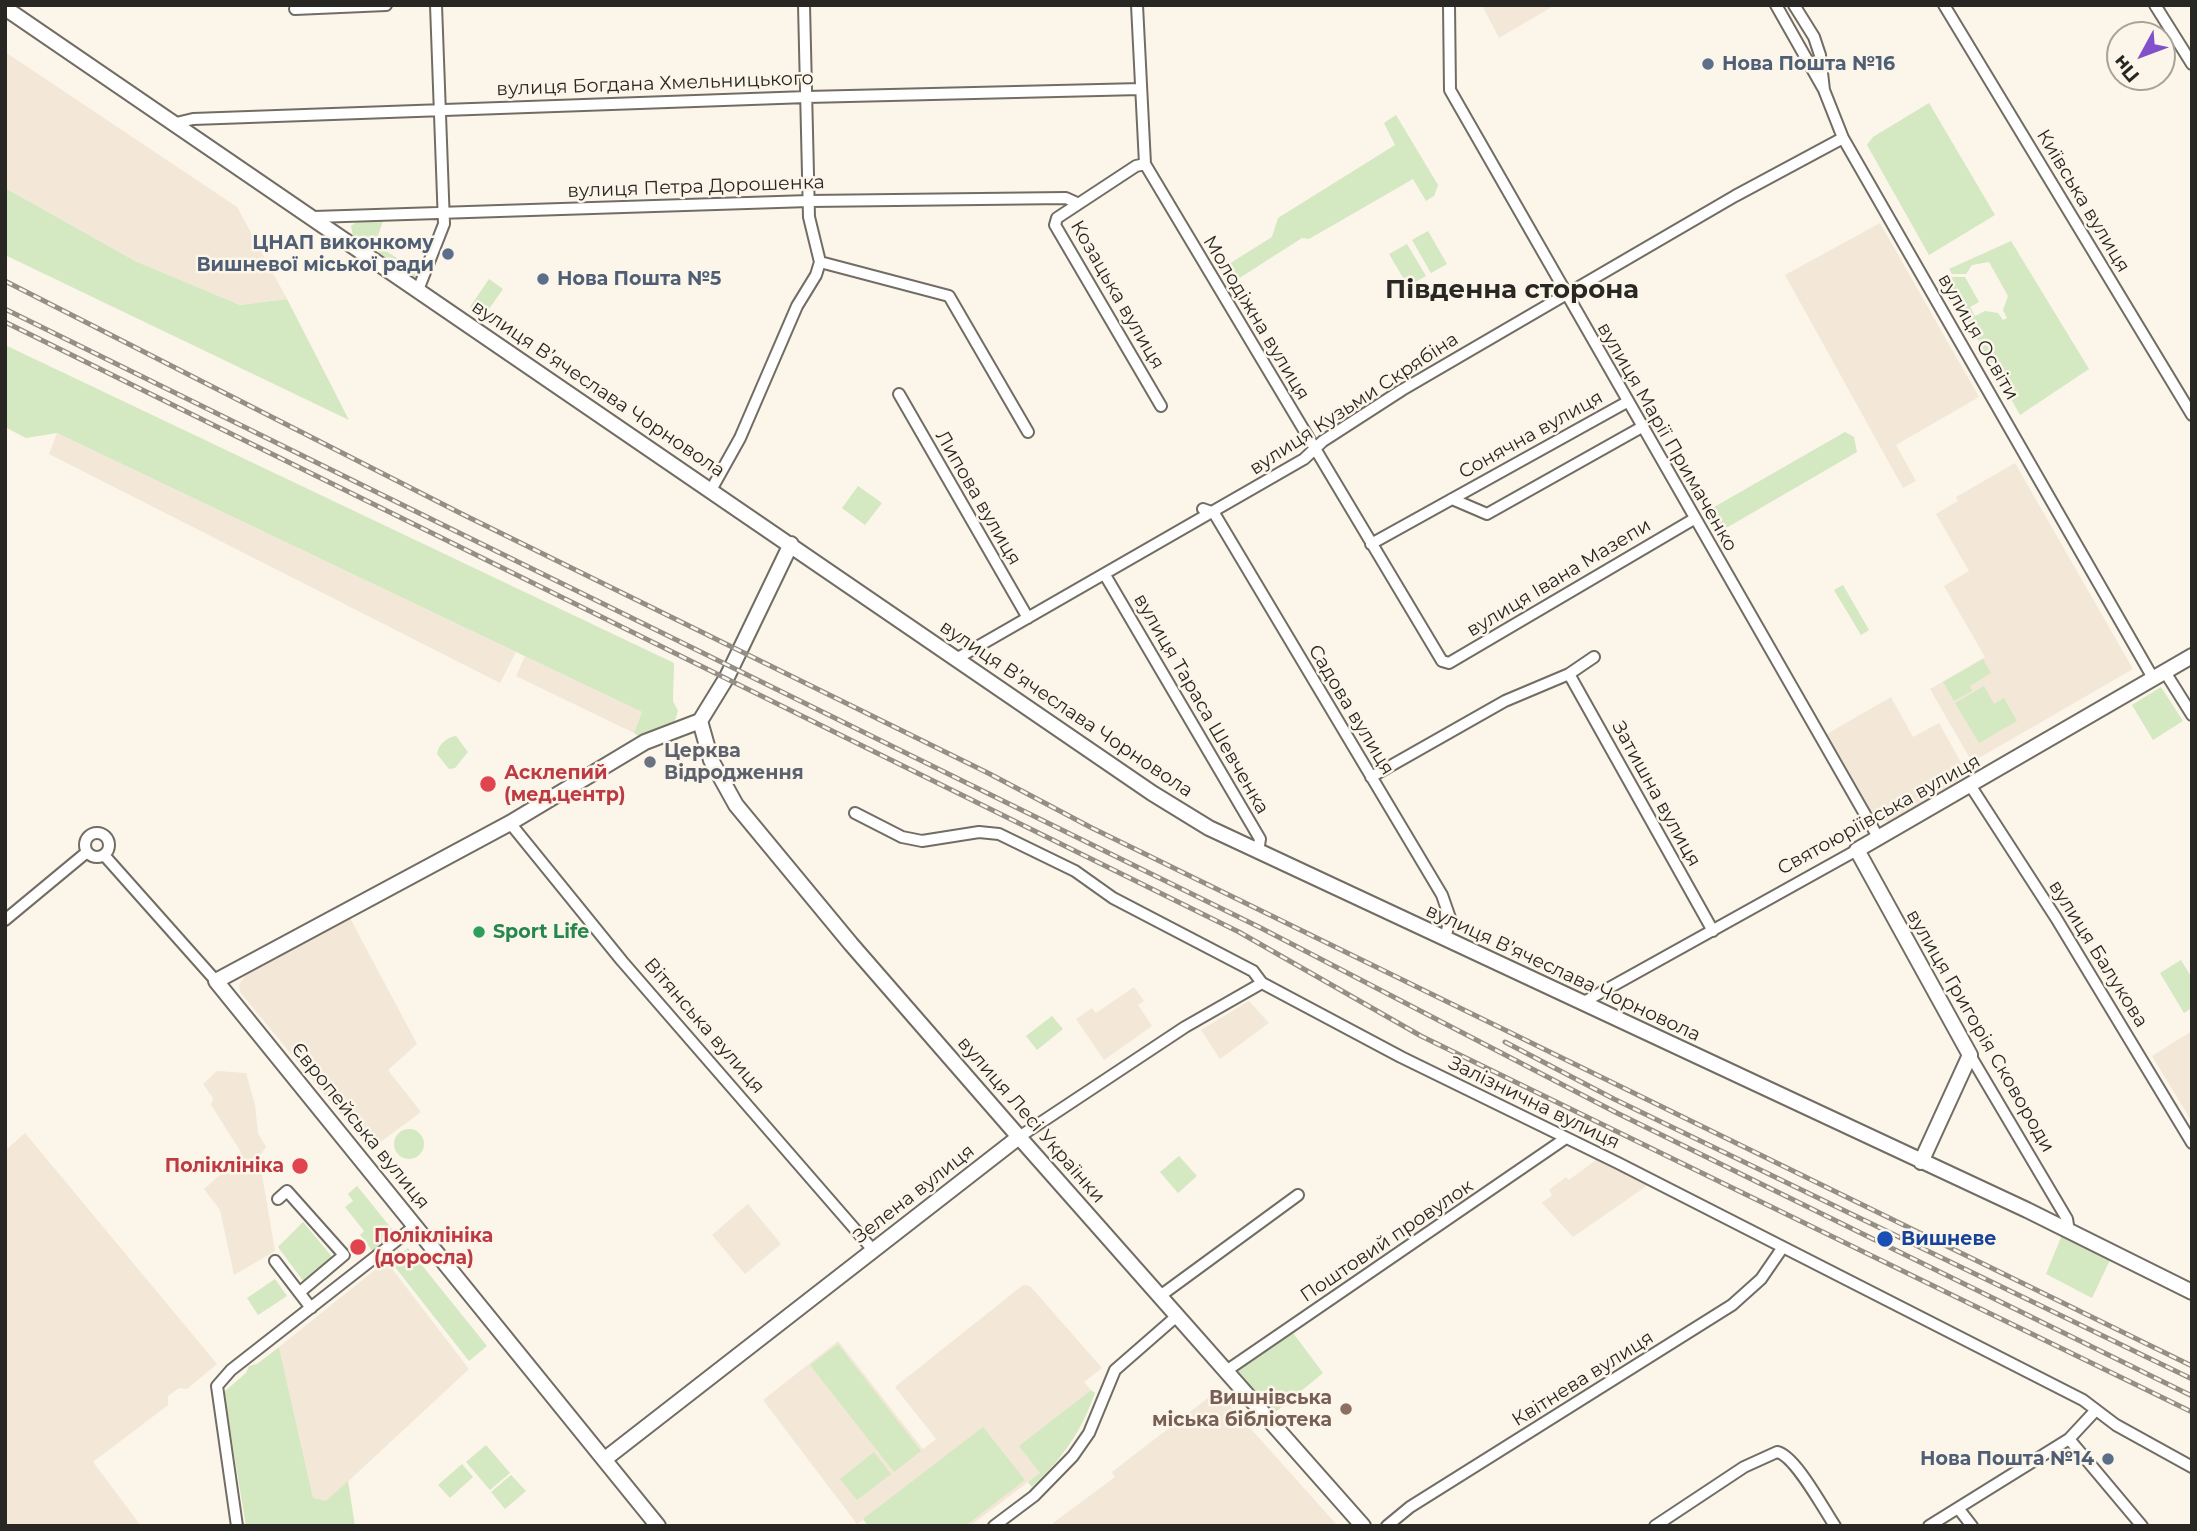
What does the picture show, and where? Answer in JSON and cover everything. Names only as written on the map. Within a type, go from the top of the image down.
[{"type":"street","points":[[295,9],[386,5]]},
{"type":"street","points":[[418,290],[443,224],[444,213],[436,5]]},
{"type":"street","points":[[711,489],[740,438],[797,306],[816,275],[820,262],[809,201],[804,5]]},
{"type":"street","name":"Молодіжна вулиця","points":[[1137,5],[1145,164],[1442,661]]},
{"type":"street","name":"вулиця Марії Примаченко","points":[[1449,5],[1450,90],[1565,295],[1878,837]]},
{"type":"street","points":[[1776,5],[1824,90]]},
{"type":"street","name":"вулиця Освіти","points":[[1794,5],[1814,37],[1821,55],[1824,90],[1843,138],[2159,675],[2192,715]]},
{"type":"street","name":"Київська вулиця","points":[[1944,5],[2192,415]]},
{"type":"street","points":[[2155,5],[2192,64]]},
{"type":"street","name":"вулиця Вʼячеслава Чорновола","points":[[5,8],[1152,793],[1209,828],[2069,1231],[2192,1292]]},
{"type":"street","name":"вулиця Богдана Хмельницького","points":[[172,124],[193,119],[440,108],[1141,89]]},
{"type":"street","name":"вулиця Кузьми Скрябіна","points":[[956,659],[1105,575],[1208,511],[1304,459],[1314,449],[1402,390],[1843,138]]},
{"type":"street","name":"Козацька вулиця","points":[[1145,164],[1136,166],[1057,218],[1058,232],[1161,405]]},
{"type":"street","name":"вулиця Петра Дорошенка","points":[[314,217],[809,201],[1046,197],[1066,198],[1077,203]]},
{"type":"street","points":[[820,262],[949,296],[1028,432]]},
{"type":"street","name":"Липова вулиця","points":[[899,394],[1028,618]]},
{"type":"street","name":"Сонячна вулиця","points":[[1371,544],[1627,402]]},
{"type":"street","name":"Сонячна вулиця","points":[[1451,499],[1487,514],[1642,427]]},
{"type":"street","name":"Садова вулиця","points":[[1208,511],[1442,895],[1450,918],[1445,939]]},
{"type":"street","name":"вулиця Івана Мазепи","points":[[1442,661],[1449,663],[1694,519]]},
{"type":"street","points":[[216,981],[510,823],[645,742],[700,721],[722,686],[791,544]]},
{"type":"street","name":"вулиця Тараса Шевченка","points":[[1105,575],[1260,839],[1258,852]]},
{"type":"street","name":"Святоюріївська вулиця","points":[[1582,1003],[1857,850],[2192,656]]},
{"type":"street","points":[[1371,777],[1505,701],[1569,674],[1594,657]]},
{"type":"street","name":"Затишна вулиця","points":[[1569,674],[1713,931]]},
{"type":"street","name":"вулиця Лесі Українки","points":[[700,721],[710,760],[736,805],[851,944],[1363,1526]]},
{"type":"street","name":"вулиця Балукова","points":[[1970,785],[2056,918],[2192,1143]]},
{"type":"street","name":"Залізнична вулиця","points":[[855,813],[902,837],[922,841],[979,832],[999,834],[1075,872],[1114,898],[1253,971],[1262,983],[1401,1057],[2083,1400],[2192,1467]]},
{"type":"street","name":"Вітянська вулиця","points":[[510,823],[622,961],[873,1250]]},
{"type":"street","name":"Європейська вулиця","points":[[87,852],[85,845],[88,838],[99,834],[108,841],[104,855],[216,981],[658,1526]]},
{"type":"street","name":"вулиця Григорія Сковороди","points":[[1857,850],[1970,1055],[2067,1219],[2069,1231]]},
{"type":"street","points":[[5,920],[87,852],[97,857],[104,855]]},
{"type":"street","name":"Зелена вулиця","points":[[605,1459],[1019,1137],[1164,1040],[1262,983]]},
{"type":"street","points":[[1921,1162],[1970,1055]]},
{"type":"street","name":"Поштовий провулок","points":[[1226,1371],[1546,1155],[1566,1138]]},
{"type":"street","points":[[278,1199],[287,1191],[344,1255],[300,1292]]},
{"type":"street","points":[[1160,1296],[1298,1195]]},
{"type":"street","points":[[237,1526],[217,1386],[231,1370],[415,1226]]},
{"type":"street","name":"Квітнева вулиця","points":[[1387,1526],[1410,1507],[1732,1305],[1760,1279],[1783,1247]]},
{"type":"street","points":[[275,1261],[311,1308]]},
{"type":"street","points":[[994,1526],[1034,1496],[1073,1456],[1089,1433],[1115,1370],[1178,1315]]},
{"type":"street","points":[[1929,1526],[2069,1439],[2096,1410]]},
{"type":"street","points":[[2069,1439],[2142,1526]]},
{"type":"street","points":[[1655,1526],[1744,1467],[1777,1452],[1783,1453],[1793,1463],[1835,1526]]},
{"type":"street","points":[[1958,1508],[1972,1526]]},
{"type":"shaded area","points":[[1482,5],[1555,5],[1499,38]]},
{"type":"shaded area","points":[[5,52],[237,207],[287,299],[240,305],[135,261],[5,188]]},
{"type":"shaded area","points":[[1880,223],[1979,397],[1896,445],[1916,481],[1903,488],[1785,275]]},
{"type":"shaded area","points":[[57,433],[516,652],[500,683],[49,454]]},
{"type":"shaded area","points":[[2015,463],[2133,669],[1972,762],[1930,689],[1985,657],[1944,586],[1969,571],[1936,514],[1958,501],[1956,497]]},
{"type":"shaded area","points":[[525,656],[642,712],[634,733],[516,676]]},
{"type":"shaded area","points":[[1891,697],[1913,737],[1939,723],[1968,775],[1889,822],[1876,819],[1827,734]]},
{"type":"shaded area","points":[[350,918],[417,1044],[388,1070],[421,1112],[370,1150],[240,992],[239,985],[245,976]]},
{"type":"shaded area","points":[[1134,987],[1144,1001],[1138,1005],[1152,1026],[1104,1060],[1076,1019],[1092,1008],[1096,1013]]},
{"type":"shaded area","points":[[1249,1001],[1269,1023],[1220,1059],[1201,1030]]},
{"type":"shaded area","points":[[2192,1031],[2192,1122],[2152,1056]]},
{"type":"shaded area","points":[[217,1071],[246,1073],[255,1105],[258,1133],[266,1147],[259,1157],[275,1251],[234,1275],[220,1210],[204,1189],[239,1158],[241,1152],[211,1105],[213,1098],[203,1084]]},
{"type":"shaded area","points":[[25,1133],[217,1364],[187,1389],[179,1388],[168,1396],[168,1405],[93,1462],[141,1526],[5,1526],[5,1151]]},
{"type":"shaded area","points":[[1596,1160],[1648,1185],[1573,1237],[1542,1203],[1552,1195],[1549,1190],[1566,1177],[1569,1180]]},
{"type":"shaded area","points":[[748,1204],[781,1244],[745,1274],[712,1235]]},
{"type":"shaded area","points":[[386,1261],[469,1369],[326,1502],[313,1498],[279,1347]]},
{"type":"shaded area","points":[[1023,1285],[1030,1286],[1102,1368],[1084,1382],[1091,1390],[1020,1446],[1040,1473],[970,1526],[902,1526],[885,1504],[857,1524],[763,1400],[838,1341],[923,1449],[936,1439],[895,1387]]},
{"type":"shaded area","points":[[1217,1391],[1337,1525],[1056,1526],[1053,1523],[1115,1477],[1112,1472]]},
{"type":"green space","points":[[1929,103],[1995,215],[1929,255],[1867,145],[1873,137]]},
{"type":"green space","points":[[1396,115],[1438,185],[1434,196],[1426,201],[1413,179],[1309,239],[1302,238],[1230,284],[1221,269],[1272,237],[1278,218],[1395,145],[1384,123]]},
{"type":"green space","points":[[5,188],[135,261],[240,305],[287,299],[349,420],[5,255]]},
{"type":"green space","points":[[358,221],[383,221],[375,244],[417,271],[420,264],[422,265],[418,279],[353,235],[351,226]]},
{"type":"green space","points":[[1428,231],[1447,264],[1431,273],[1412,240]]},
{"type":"green space","points":[[2011,241],[2089,369],[2020,415],[1945,281],[1952,277],[1965,277],[1979,302],[1970,307],[1975,316],[1985,311],[1998,313],[2003,320],[2007,318],[2003,310],[2008,296],[1989,262],[1972,265],[1966,274],[1952,274],[1949,269]]},
{"type":"green space","points":[[1407,244],[1426,276],[1408,286],[1389,254]]},
{"type":"green space","points":[[489,279],[503,289],[484,316],[470,307]]},
{"type":"green space","points":[[5,345],[674,663],[673,701],[678,711],[673,726],[644,740],[634,733],[642,712],[57,433],[26,438],[5,427]]},
{"type":"green space","points":[[1845,432],[1854,437],[1857,452],[1721,531],[1711,526],[1709,510]]},
{"type":"green space","points":[[858,486],[882,503],[865,525],[842,508]]},
{"type":"green space","points":[[1843,585],[1869,630],[1861,635],[1834,590]]},
{"type":"green space","points":[[1983,659],[1991,673],[1970,686],[1972,691],[1954,701],[1943,682]]},
{"type":"green space","points":[[1984,686],[1994,704],[2004,698],[2017,721],[1979,743],[1955,703]]},
{"type":"green space","points":[[2161,687],[2183,721],[2153,740],[2132,705]]},
{"type":"green space","points":[[456,736],[468,752],[455,768],[449,769],[437,754],[444,742]]},
{"type":"green space","points":[[2181,960],[2192,978],[2192,1008],[2184,1013],[2160,973]]},
{"type":"green space","points":[[1052,1016],[1063,1029],[1037,1050],[1026,1036]]},
{"type":"green space","points":[[409,1129],[420,1133],[424,1144],[420,1155],[409,1159],[398,1155],[394,1144],[398,1133]]},
{"type":"green space","points":[[1179,1156],[1197,1176],[1178,1193],[1160,1172]]},
{"type":"green space","points":[[357,1186],[396,1234],[373,1252],[360,1235],[364,1231],[345,1207],[353,1201],[348,1194]]},
{"type":"green space","points":[[303,1222],[333,1258],[304,1282],[278,1247]]},
{"type":"green space","points":[[2062,1235],[2110,1260],[2092,1298],[2046,1274]]},
{"type":"green space","points":[[408,1248],[487,1346],[469,1361],[391,1262]]},
{"type":"green space","points":[[275,1279],[287,1296],[258,1315],[247,1298]]},
{"type":"green space","points":[[1293,1333],[1323,1373],[1273,1414],[1238,1371],[1267,1348],[1269,1350]]},
{"type":"green space","points":[[838,1344],[921,1451],[894,1472],[810,1365]]},
{"type":"green space","points":[[279,1347],[313,1498],[326,1501],[348,1481],[355,1526],[246,1526],[224,1392],[246,1373],[249,1366],[257,1364]]},
{"type":"green space","points":[[1091,1390],[1095,1393],[1077,1432],[1053,1466],[1032,1487],[1028,1482],[1040,1473],[1019,1446]]},
{"type":"green space","points":[[983,1427],[1025,1480],[965,1526],[868,1526],[863,1519]]},
{"type":"green space","points":[[486,1445],[510,1473],[490,1490],[466,1462]]},
{"type":"green space","points":[[874,1452],[891,1474],[857,1500],[840,1479]]},
{"type":"green space","points":[[462,1464],[473,1477],[450,1498],[438,1485]]},
{"type":"green space","points":[[511,1475],[526,1491],[505,1509],[491,1492]]},
{"type":"railway","points":[[5,281],[464,515],[988,773],[1092,828],[2192,1366]]},
{"type":"railway","points":[[5,309],[1261,928],[1615,1112],[2192,1396]]},
{"type":"railway","points":[[5,322],[1239,932],[1421,1036],[2192,1412]]},
{"type":"railway","points":[[1505,1042],[1614,1099],[2192,1379]]},
{"type":"place","name":"Нова Пошта №16","points":[[1708,64]]},
{"type":"place","name":"ЦНАП виконкому Вишневої міської ради","points":[[448,254]]},
{"type":"place","name":"Нова Пошта №5","points":[[543,279]]},
{"type":"place","name":"Церква Відродження","points":[[650,762]]},
{"type":"place","name":"Асклепий (мед.центр)","points":[[488,784]]},
{"type":"place","name":"Sport Life","points":[[479,932]]},
{"type":"place","name":"Поліклініка","points":[[300,1166]]},
{"type":"place","name":"Вишневе","points":[[1885,1239]]},
{"type":"place","name":"Поліклініка (доросла)","points":[[358,1247]]},
{"type":"place","name":"Вишнівська міська бібліотека","points":[[1346,1409]]},
{"type":"place","name":"Нова Пошта №14","points":[[2108,1459]]},
{"type":"district","name":"Південна сторона","points":[[1512,290]]}]
